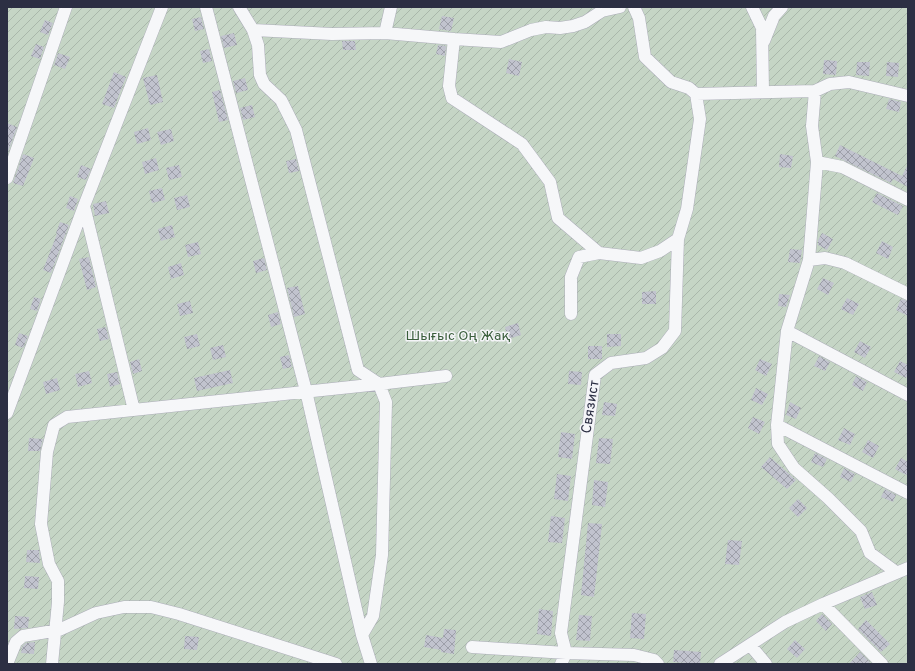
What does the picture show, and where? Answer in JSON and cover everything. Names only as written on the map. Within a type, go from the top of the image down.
[{"type":"street","points":[[7,178],[66,7]]},
{"type":"street","points":[[7,413],[12,386],[162,7]]},
{"type":"street","points":[[206,7],[306,392],[362,635],[371,664]]},
{"type":"street","points":[[239,7],[253,30],[258,46],[260,75],[264,84],[281,100],[296,130],[358,370],[379,384],[386,402],[382,555],[374,616],[362,635]]},
{"type":"street","points":[[385,33],[391,7]]},
{"type":"street","points":[[253,30],[332,34],[385,33],[501,42],[531,30],[546,27],[560,28],[574,26],[585,22],[602,11],[620,7]]},
{"type":"street","points":[[634,7],[639,18],[645,57],[671,82],[689,88],[696,94],[815,91],[830,84],[849,82],[908,96]]},
{"type":"street","points":[[752,7],[762,28],[763,92]]},
{"type":"street","points":[[762,46],[774,16],[782,7]]},
{"type":"street","points":[[454,39],[449,86],[452,98],[522,144],[550,182],[558,218],[599,253]]},
{"type":"street","points":[[815,91],[812,126],[817,162],[809,260],[787,332],[777,425],[778,444],[794,468],[828,498],[861,531],[870,553],[896,572]]},
{"type":"street","name":"Связист","points":[[564,658],[561,633],[595,375],[611,363],[646,358],[662,348],[675,332],[678,239],[687,209],[700,119],[696,94]]},
{"type":"street","points":[[817,162],[842,167],[908,200]]},
{"type":"street","points":[[84,206],[134,410]]},
{"type":"street","points":[[571,314],[571,277],[579,257],[599,253],[641,258],[660,251],[678,239]]},
{"type":"street","points":[[809,260],[825,258],[845,263],[908,294]]},
{"type":"street","points":[[787,332],[908,395]]},
{"type":"street","points":[[52,664],[58,602],[58,581],[49,564],[41,524],[47,452],[54,425],[67,417],[446,376]]},
{"type":"street","points":[[777,425],[908,493]]},
{"type":"street","points":[[720,664],[785,622],[823,604],[908,568]]},
{"type":"street","points":[[823,604],[882,664]]},
{"type":"street","points":[[7,664],[16,642],[23,636],[55,631],[96,612],[124,607],[151,607],[179,614],[336,664]]},
{"type":"street","points":[[750,645],[766,664]]},
{"type":"street","points":[[472,647],[564,658],[634,655],[654,660],[658,664]]},
{"type":"green space","name":"Шығыс Оң Жақ","points":[[7,7],[908,7],[908,664],[7,664]]},
{"type":"building","points":[[442,16],[454,18],[451,31],[439,29]]},
{"type":"building","points":[[201,17],[204,29],[195,31],[192,19]]},
{"type":"building","points":[[45,20],[53,23],[48,35],[40,32]]},
{"type":"building","points":[[234,33],[237,45],[224,48],[221,36]]},
{"type":"building","points":[[342,41],[355,41],[356,50],[343,50]]},
{"type":"building","points":[[36,44],[44,47],[40,59],[31,56]]},
{"type":"building","points":[[438,45],[446,46],[445,56],[436,54]]},
{"type":"building","points":[[209,49],[212,61],[203,63],[200,51]]},
{"type":"building","points":[[58,53],[70,57],[65,69],[54,65]]},
{"type":"building","points":[[509,59],[522,62],[519,76],[506,73]]},
{"type":"building","points":[[824,60],[837,61],[836,75],[823,74]]},
{"type":"building","points":[[857,62],[870,62],[869,76],[856,75]]},
{"type":"building","points":[[887,62],[899,63],[898,77],[886,76]]},
{"type":"building","points":[[114,72],[126,77],[114,108],[102,104]]},
{"type":"building","points":[[157,75],[163,102],[150,105],[143,78]]},
{"type":"building","points":[[245,78],[248,90],[236,93],[233,81]]},
{"type":"building","points":[[220,90],[228,120],[219,122],[212,92]]},
{"type":"building","points":[[889,99],[901,102],[899,112],[886,109]]},
{"type":"building","points":[[252,105],[255,117],[243,120],[240,108]]},
{"type":"building","points":[[7,123],[17,127],[7,155]]},
{"type":"building","points":[[148,128],[151,140],[137,144],[134,132]]},
{"type":"building","points":[[171,129],[174,141],[161,145],[157,132]]},
{"type":"building","points":[[840,145],[902,176],[908,164],[908,187],[893,179],[891,183],[835,156]]},
{"type":"building","points":[[23,154],[34,158],[23,186],[13,183]]},
{"type":"building","points":[[780,154],[793,156],[791,168],[779,167]]},
{"type":"building","points":[[156,158],[159,170],[145,174],[142,162]]},
{"type":"building","points":[[296,159],[299,171],[289,173],[286,161]]},
{"type":"building","points":[[81,165],[91,169],[86,180],[77,177]]},
{"type":"building","points":[[179,165],[182,177],[169,180],[166,168]]},
{"type":"building","points":[[162,188],[165,200],[152,203],[149,191]]},
{"type":"building","points":[[877,193],[903,206],[898,215],[872,202]]},
{"type":"building","points":[[187,195],[190,207],[177,210],[174,198]]},
{"type":"building","points":[[70,196],[78,199],[74,211],[66,208]]},
{"type":"building","points":[[106,201],[109,213],[95,216],[93,204]]},
{"type":"building","points":[[60,222],[69,225],[51,273],[43,270]]},
{"type":"building","points":[[172,225],[175,237],[161,241],[158,229]]},
{"type":"building","points":[[822,233],[833,239],[827,250],[818,245],[818,240]]},
{"type":"building","points":[[882,241],[893,247],[888,259],[876,253]]},
{"type":"building","points":[[198,242],[201,254],[188,257],[185,245]]},
{"type":"building","points":[[790,249],[802,250],[800,263],[788,262]]},
{"type":"building","points":[[89,257],[96,287],[87,290],[79,259]]},
{"type":"building","points":[[264,258],[267,270],[256,273],[253,261]]},
{"type":"building","points":[[181,263],[184,275],[171,279],[168,267]]},
{"type":"building","points":[[823,278],[834,283],[828,295],[817,289]]},
{"type":"building","points":[[298,286],[305,314],[294,317],[287,288]]},
{"type":"building","points":[[656,291],[656,304],[642,304],[642,292]]},
{"type":"building","points":[[779,294],[790,295],[786,307],[778,306]]},
{"type":"building","points":[[34,297],[41,299],[37,311],[30,309]]},
{"type":"building","points":[[847,298],[859,304],[853,315],[841,309]]},
{"type":"building","points":[[901,299],[908,301],[908,316],[896,310]]},
{"type":"building","points":[[190,301],[193,313],[180,316],[177,304]]},
{"type":"building","points":[[278,312],[281,324],[271,327],[268,315]]},
{"type":"building","points":[[518,323],[521,335],[508,339],[505,327]]},
{"type":"building","points":[[106,327],[109,339],[100,341],[97,329]]},
{"type":"building","points":[[19,333],[28,336],[23,348],[15,345]]},
{"type":"building","points":[[197,334],[200,346],[187,349],[184,337]]},
{"type":"building","points":[[607,334],[621,334],[621,346],[607,347]]},
{"type":"building","points":[[860,341],[871,347],[865,358],[854,352]]},
{"type":"building","points":[[223,345],[226,357],[213,360],[210,348]]},
{"type":"building","points":[[588,346],[602,346],[602,359],[588,359]]},
{"type":"building","points":[[289,355],[292,367],[283,369],[280,357]]},
{"type":"building","points":[[819,356],[830,362],[825,371],[814,366]]},
{"type":"building","points":[[139,359],[142,371],[133,374],[130,362]]},
{"type":"building","points":[[760,359],[772,364],[766,376],[755,370]]},
{"type":"building","points":[[900,361],[908,365],[908,373],[906,378],[894,372]]},
{"type":"building","points":[[230,370],[233,383],[197,391],[194,378]]},
{"type":"building","points":[[89,371],[92,383],[78,387],[75,374]]},
{"type":"building","points":[[569,371],[582,372],[581,385],[568,384]]},
{"type":"building","points":[[117,372],[120,384],[110,387],[107,374]]},
{"type":"building","points":[[856,376],[867,382],[863,391],[852,385]]},
{"type":"building","points":[[57,378],[60,390],[46,394],[43,382]]},
{"type":"building","points":[[756,388],[768,394],[762,405],[751,400]]},
{"type":"building","points":[[604,402],[617,404],[615,416],[602,415]]},
{"type":"building","points":[[790,402],[801,408],[796,419],[786,415]]},
{"type":"building","points":[[753,417],[765,422],[759,434],[748,428]]},
{"type":"building","points":[[844,428],[855,434],[850,445],[838,440]]},
{"type":"building","points":[[561,432],[575,434],[572,459],[558,457]]},
{"type":"building","points":[[29,438],[43,439],[40,451],[28,451]]},
{"type":"building","points":[[599,438],[613,439],[610,464],[596,463]]},
{"type":"building","points":[[868,440],[879,446],[873,458],[862,452]]},
{"type":"building","points":[[815,453],[827,459],[823,467],[811,462]]},
{"type":"building","points":[[770,457],[796,480],[787,489],[761,467]]},
{"type":"building","points":[[901,458],[908,462],[908,472],[906,475],[895,469]]},
{"type":"building","points":[[844,468],[855,474],[851,482],[840,477]]},
{"type":"building","points":[[557,474],[571,476],[568,501],[554,499]]},
{"type":"building","points":[[594,480],[608,482],[605,507],[592,505]]},
{"type":"building","points":[[885,489],[896,495],[893,502],[881,497]]},
{"type":"building","points":[[798,499],[807,508],[798,517],[789,508]]},
{"type":"building","points":[[551,516],[565,518],[562,543],[548,542]]},
{"type":"building","points":[[588,523],[602,524],[594,597],[581,595]]},
{"type":"building","points":[[728,540],[742,541],[739,565],[725,564]]},
{"type":"building","points":[[27,550],[39,550],[40,563],[26,562]]},
{"type":"building","points":[[25,576],[39,577],[38,589],[24,588]]},
{"type":"building","points":[[872,592],[877,605],[865,609],[860,597]]},
{"type":"building","points":[[539,609],[553,611],[551,636],[537,634]]},
{"type":"building","points":[[632,613],[646,614],[644,639],[630,638]]},
{"type":"building","points":[[822,614],[832,624],[826,631],[816,621]]},
{"type":"building","points":[[579,615],[592,616],[590,641],[576,640]]},
{"type":"building","points":[[15,616],[29,617],[28,628],[14,629]]},
{"type":"building","points":[[866,620],[890,644],[881,652],[858,629]]},
{"type":"building","points":[[444,629],[456,630],[454,654],[424,647],[426,635],[443,638]]},
{"type":"building","points":[[185,636],[199,637],[197,650],[184,649]]},
{"type":"building","points":[[795,640],[805,649],[797,658],[787,649]]},
{"type":"building","points":[[35,642],[34,654],[21,653],[22,647],[26,643]]},
{"type":"building","points":[[674,650],[701,652],[700,664],[673,662]]},
{"type":"building","points":[[860,652],[870,662],[868,664],[849,664]]}]
